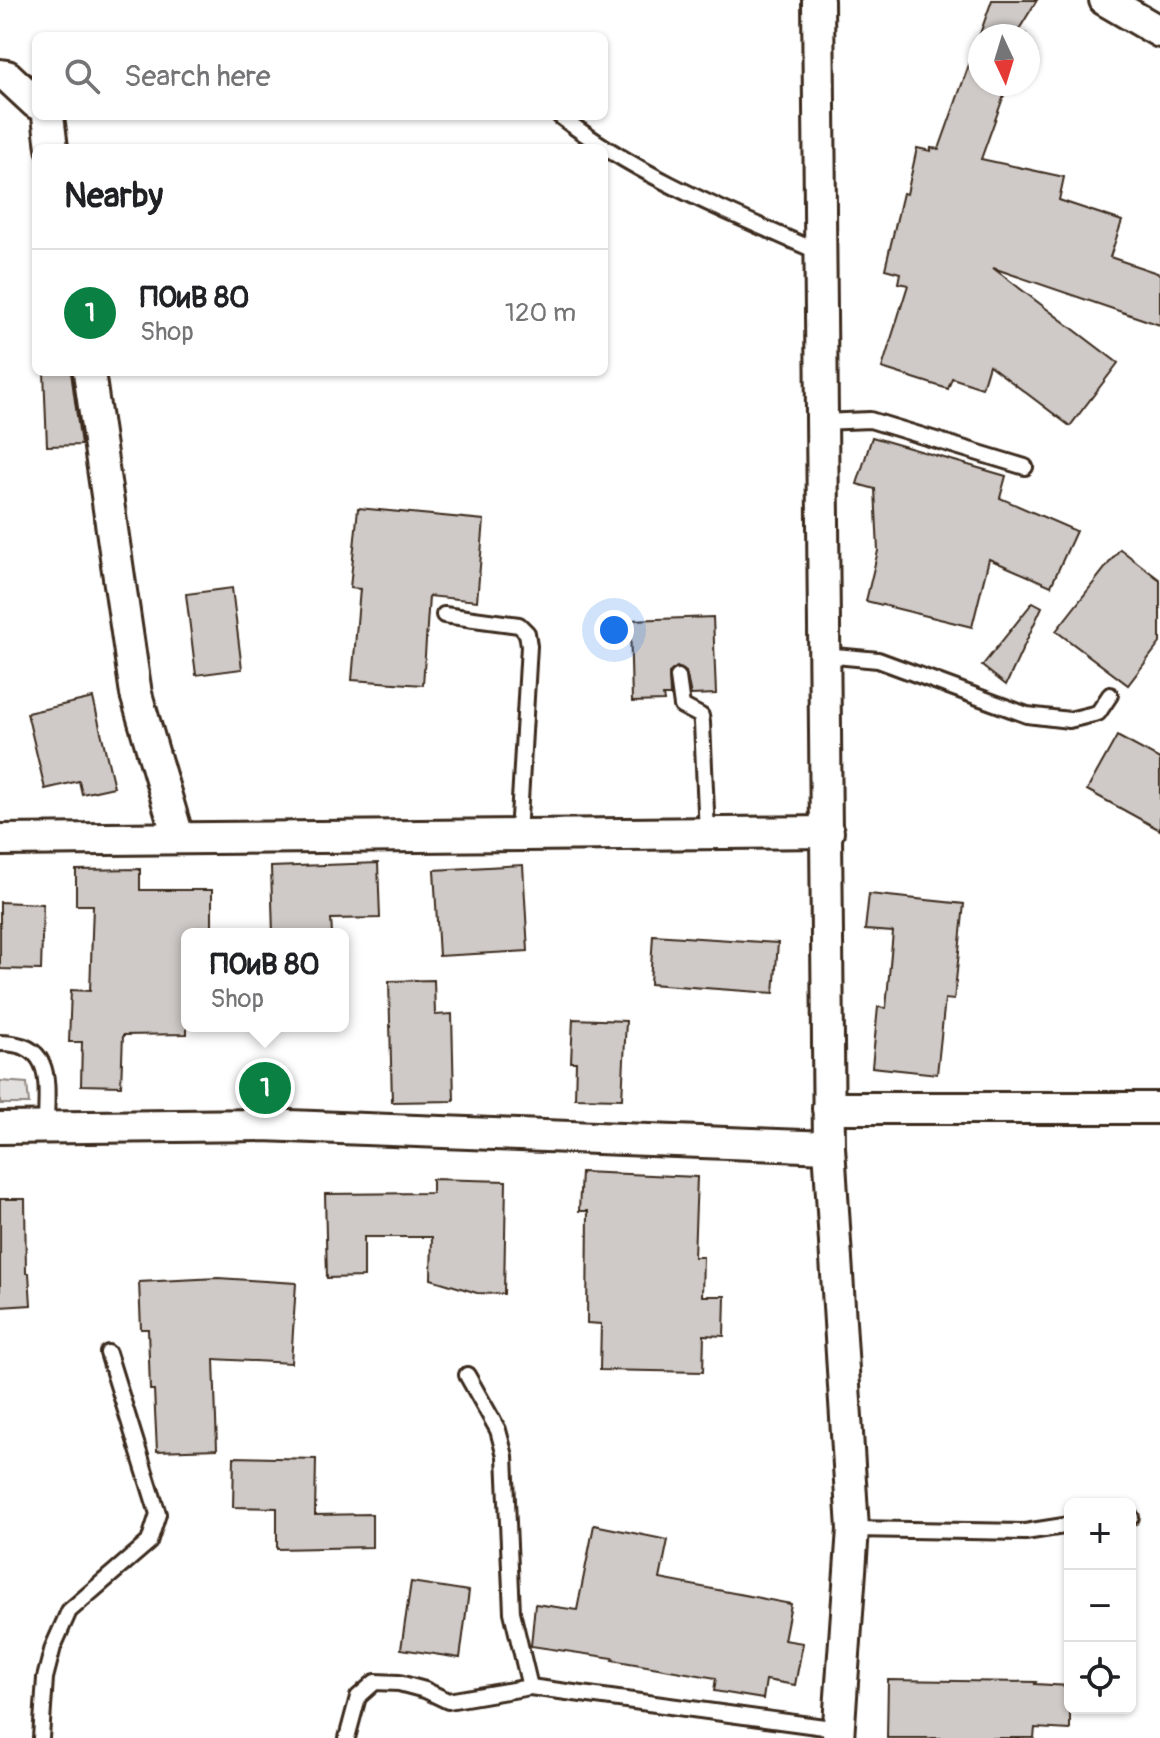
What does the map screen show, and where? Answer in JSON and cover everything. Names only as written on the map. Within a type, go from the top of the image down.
[{"type":"street","points":[[818,0],[828,832],[828,1108],[853,1529],[839,1733]]},
{"type":"street","points":[[1105,0],[1160,32]]},
{"type":"street","points":[[0,75],[7,76],[32,99]]},
{"type":"street","points":[[48,120],[52,144]]},
{"type":"street","points":[[90,376],[136,694],[178,837]]},
{"type":"street","points":[[0,840],[828,832]]},
{"type":"street","points":[[828,1108],[1160,1108]]},
{"type":"street","points":[[0,1128],[263,1125],[829,1147]]},
{"type":"lane","points":[[565,120],[600,144]]},
{"type":"lane","points":[[608,149],[693,198],[819,252]]},
{"type":"lane","points":[[821,422],[870,420],[1025,467]]},
{"type":"lane","points":[[444,615],[519,625],[527,633],[529,646],[518,835]]},
{"type":"lane","points":[[824,655],[878,660],[1027,715],[1069,720],[1098,713],[1110,695]]},
{"type":"lane","points":[[678,677],[682,706],[701,716],[707,833]]},
{"type":"lane","points":[[0,1043],[29,1046],[41,1058],[46,1128]]},
{"type":"lane","points":[[41,1738],[45,1678],[53,1647],[69,1611],[149,1542],[158,1514],[108,1353]]},
{"type":"lane","points":[[467,1375],[498,1430],[505,1456],[512,1612],[530,1687]]},
{"type":"lane","points":[[853,1529],[1025,1532],[1064,1526]]},
{"type":"lane","points":[[347,1738],[358,1697],[375,1682],[399,1683],[448,1701],[530,1687],[839,1733]]},
{"type":"shaded area","points":[[0,1081],[27,1083],[29,1104],[0,1104]]},
{"type":"building","points":[[992,0],[1037,0],[1022,24],[983,24]]},
{"type":"building","points":[[968,67],[968,96],[1004,96],[981,159],[1064,177],[1059,200],[1122,221],[1110,257],[1160,274],[1160,325],[993,268],[1118,363],[1070,426],[989,365],[982,388],[952,378],[948,389],[882,368],[908,285],[898,283],[900,273],[885,269],[903,193],[907,194],[917,148],[939,149]]},
{"type":"building","points":[[44,376],[72,376],[81,445],[47,446]]},
{"type":"building","points":[[872,437],[1006,476],[1000,498],[1076,531],[1051,586],[989,559],[972,627],[866,601],[878,551],[875,489],[857,484]]},
{"type":"building","points":[[358,508],[484,520],[477,601],[429,596],[423,685],[352,680],[360,589],[350,588]]},
{"type":"building","points":[[1120,549],[1160,580],[1160,643],[1128,685],[1056,631]]},
{"type":"building","points":[[232,588],[242,669],[196,675],[186,594]]},
{"type":"building","points":[[1033,602],[1042,607],[1006,685],[982,666]]},
{"type":"building","points":[[713,617],[716,694],[691,695],[686,672],[677,667],[669,673],[670,696],[663,696],[664,701],[632,702],[630,620]]},
{"type":"building","points":[[93,698],[114,787],[82,794],[79,781],[45,789],[27,713]]},
{"type":"building","points":[[1117,736],[1160,759],[1160,830],[1087,790]]},
{"type":"building","points":[[378,863],[380,918],[331,919],[332,928],[273,928],[271,867]]},
{"type":"building","points":[[523,865],[528,951],[439,956],[434,870]]},
{"type":"building","points":[[140,869],[140,890],[212,890],[212,928],[181,928],[181,1032],[187,1034],[123,1035],[121,1086],[81,1085],[82,1042],[69,1042],[71,990],[90,991],[93,905],[76,905],[76,870]]},
{"type":"building","points":[[869,894],[964,904],[954,1000],[945,999],[937,1074],[872,1067],[878,1007],[886,1008],[893,932],[865,930]]},
{"type":"building","points":[[0,902],[43,904],[41,970],[0,969]]},
{"type":"building","points":[[653,935],[778,943],[774,993],[650,984]]},
{"type":"building","points":[[434,980],[435,1015],[452,1014],[454,1101],[392,1102],[389,981]]},
{"type":"building","points":[[573,1019],[626,1021],[622,1099],[575,1098],[576,1062],[571,1062]]},
{"type":"building","points":[[581,1172],[697,1177],[694,1257],[703,1257],[702,1296],[725,1296],[724,1336],[704,1335],[703,1372],[600,1370],[601,1324],[587,1323],[588,1211],[579,1211]]},
{"type":"building","points":[[432,1179],[506,1181],[504,1294],[477,1293],[431,1279],[432,1237],[364,1237],[364,1277],[327,1278],[325,1194],[432,1193]]},
{"type":"building","points":[[0,1199],[25,1199],[26,1273],[29,1273],[31,1305],[0,1307]]},
{"type":"building","points":[[218,1278],[296,1283],[291,1363],[214,1359],[217,1449],[157,1451],[154,1390],[150,1390],[148,1329],[141,1329],[139,1282]]},
{"type":"building","points":[[234,1457],[316,1459],[315,1515],[372,1514],[372,1547],[277,1549],[277,1508],[233,1507]]},
{"type":"building","points":[[594,1525],[668,1540],[660,1579],[791,1604],[784,1640],[803,1643],[795,1685],[766,1680],[763,1699],[714,1691],[716,1678],[531,1646],[535,1604],[577,1610]]},
{"type":"building","points":[[411,1582],[469,1591],[460,1658],[401,1649]]},
{"type":"building","points":[[888,1680],[1036,1682],[1064,1686],[1064,1714],[1070,1714],[1070,1730],[1035,1728],[1034,1738],[887,1738]]},
{"type":"place","name":"ПОиВ 80","points":[[265,1088]]}]
